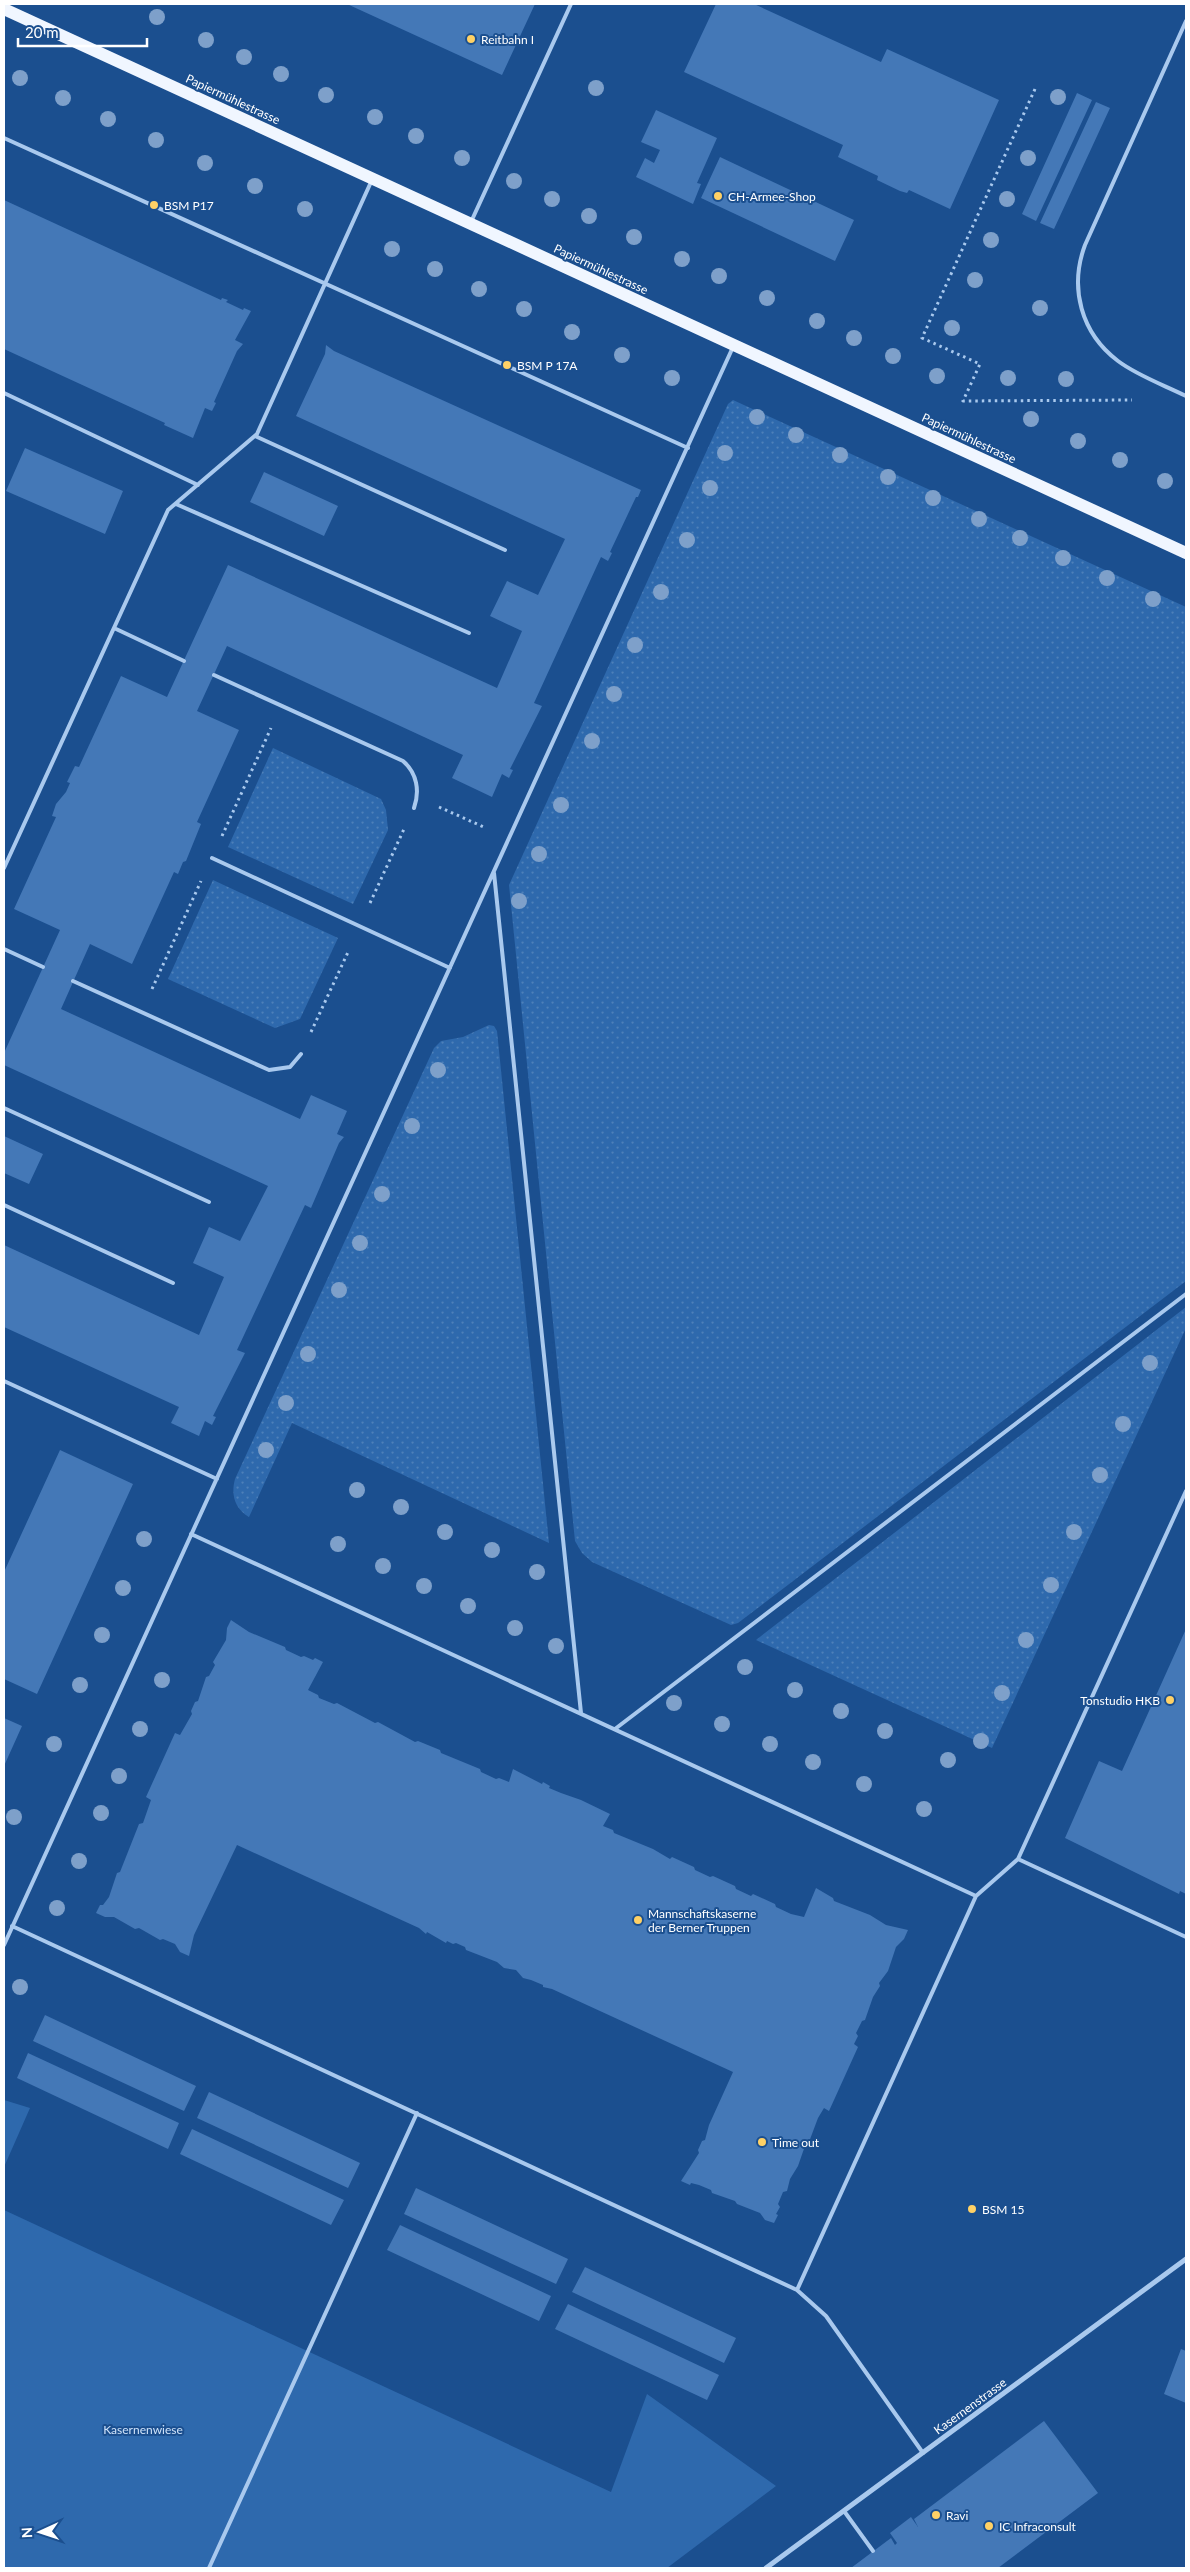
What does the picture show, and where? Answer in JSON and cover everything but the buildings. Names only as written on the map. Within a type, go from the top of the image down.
[{"type":"main road","name":"Papiermühlestrasse","points":[[4,9],[1186,553]]},
{"type":"street","name":"Kasernenstrasse","points":[[766,2568],[1186,2260]]},
{"type":"lane","points":[[470,224],[571,4]]},
{"type":"lane","points":[[1186,21],[1086,245],[1082,255],[1078,287],[1080,305],[1086,322],[1106,351],[1130,369],[1186,396]]},
{"type":"lane","points":[[4,138],[688,448]]},
{"type":"lane","points":[[4,868],[168,510],[255,436],[372,178]]},
{"type":"lane","points":[[4,1945],[734,345]]},
{"type":"lane","points":[[4,393],[198,484]]},
{"type":"lane","points":[[255,436],[505,550]]},
{"type":"lane","points":[[176,504],[469,633]]},
{"type":"lane","points":[[114,628],[184,660]]},
{"type":"lane","points":[[214,675],[403,761],[414,774],[417,797],[414,808]]},
{"type":"lane","points":[[212,858],[450,968]]},
{"type":"lane","points":[[494,871],[581,1714]]},
{"type":"lane","points":[[4,948],[43,967]]},
{"type":"lane","points":[[74,981],[269,1070],[290,1067],[301,1054]]},
{"type":"lane","points":[[4,1108],[210,1202]]},
{"type":"lane","points":[[4,1205],[173,1283]]},
{"type":"lane","points":[[615,1729],[1186,1294]]},
{"type":"lane","points":[[4,1381],[217,1478]]},
{"type":"lane","points":[[797,2290],[976,1896],[1018,1860],[1186,1491]]},
{"type":"lane","points":[[191,1534],[976,1896]]},
{"type":"lane","points":[[1018,1860],[1186,1937]]},
{"type":"lane","points":[[12,1926],[797,2290],[826,2316],[923,2453]]},
{"type":"lane","points":[[209,2568],[417,2113]]},
{"type":"lane","points":[[844,2511],[873,2551]]},
{"type":"path","points":[[1035,89],[922,338],[980,364],[963,401],[1138,400]]},
{"type":"path","points":[[417,797],[509,838]]},
{"type":"green space","points":[[733,400],[1186,607],[1186,1281],[738,1623],[731,1625],[592,1562],[582,1553],[575,1541],[509,885],[728,404]]},
{"type":"green space","points":[[273,748],[381,799],[386,810],[388,830],[353,904],[228,847]]},
{"type":"green space","points":[[213,880],[338,938],[300,1019],[275,1028],[168,979]]},
{"type":"green space","points":[[489,1025],[494,1026],[497,1031],[549,1543],[292,1423],[249,1517],[240,1509],[235,1500],[233,1490],[235,1479],[434,1048],[441,1041],[463,1037]]},
{"type":"green space","points":[[1186,1307],[1186,1328],[992,1748],[756,1640]]},
{"type":"green space","points":[[4,2100],[30,2108],[4,2167]]},
{"type":"green space","name":"Kasernenwiese","points":[[4,2210],[611,2492],[647,2394],[776,2486],[667,2568],[4,2568]]},
{"type":"place","name":"Reitbahn I","points":[[471,39]]},
{"type":"place","name":"CH-Armee-Shop","points":[[718,196]]},
{"type":"place","name":"BSM P17","points":[[154,205]]},
{"type":"place","name":"BSM P 17A","points":[[507,365]]},
{"type":"place","name":"Tonstudio HKB","points":[[1170,1700]]},
{"type":"place","name":"Mannschaftskaserne der Berner Truppen","points":[[638,1920]]},
{"type":"place","name":"Time out","points":[[762,2142]]},
{"type":"place","name":"BSM 15","points":[[972,2209]]},
{"type":"place","name":"Ravi","points":[[936,2515]]},
{"type":"place","name":"IC Infraconsult","points":[[989,2526]]}]
